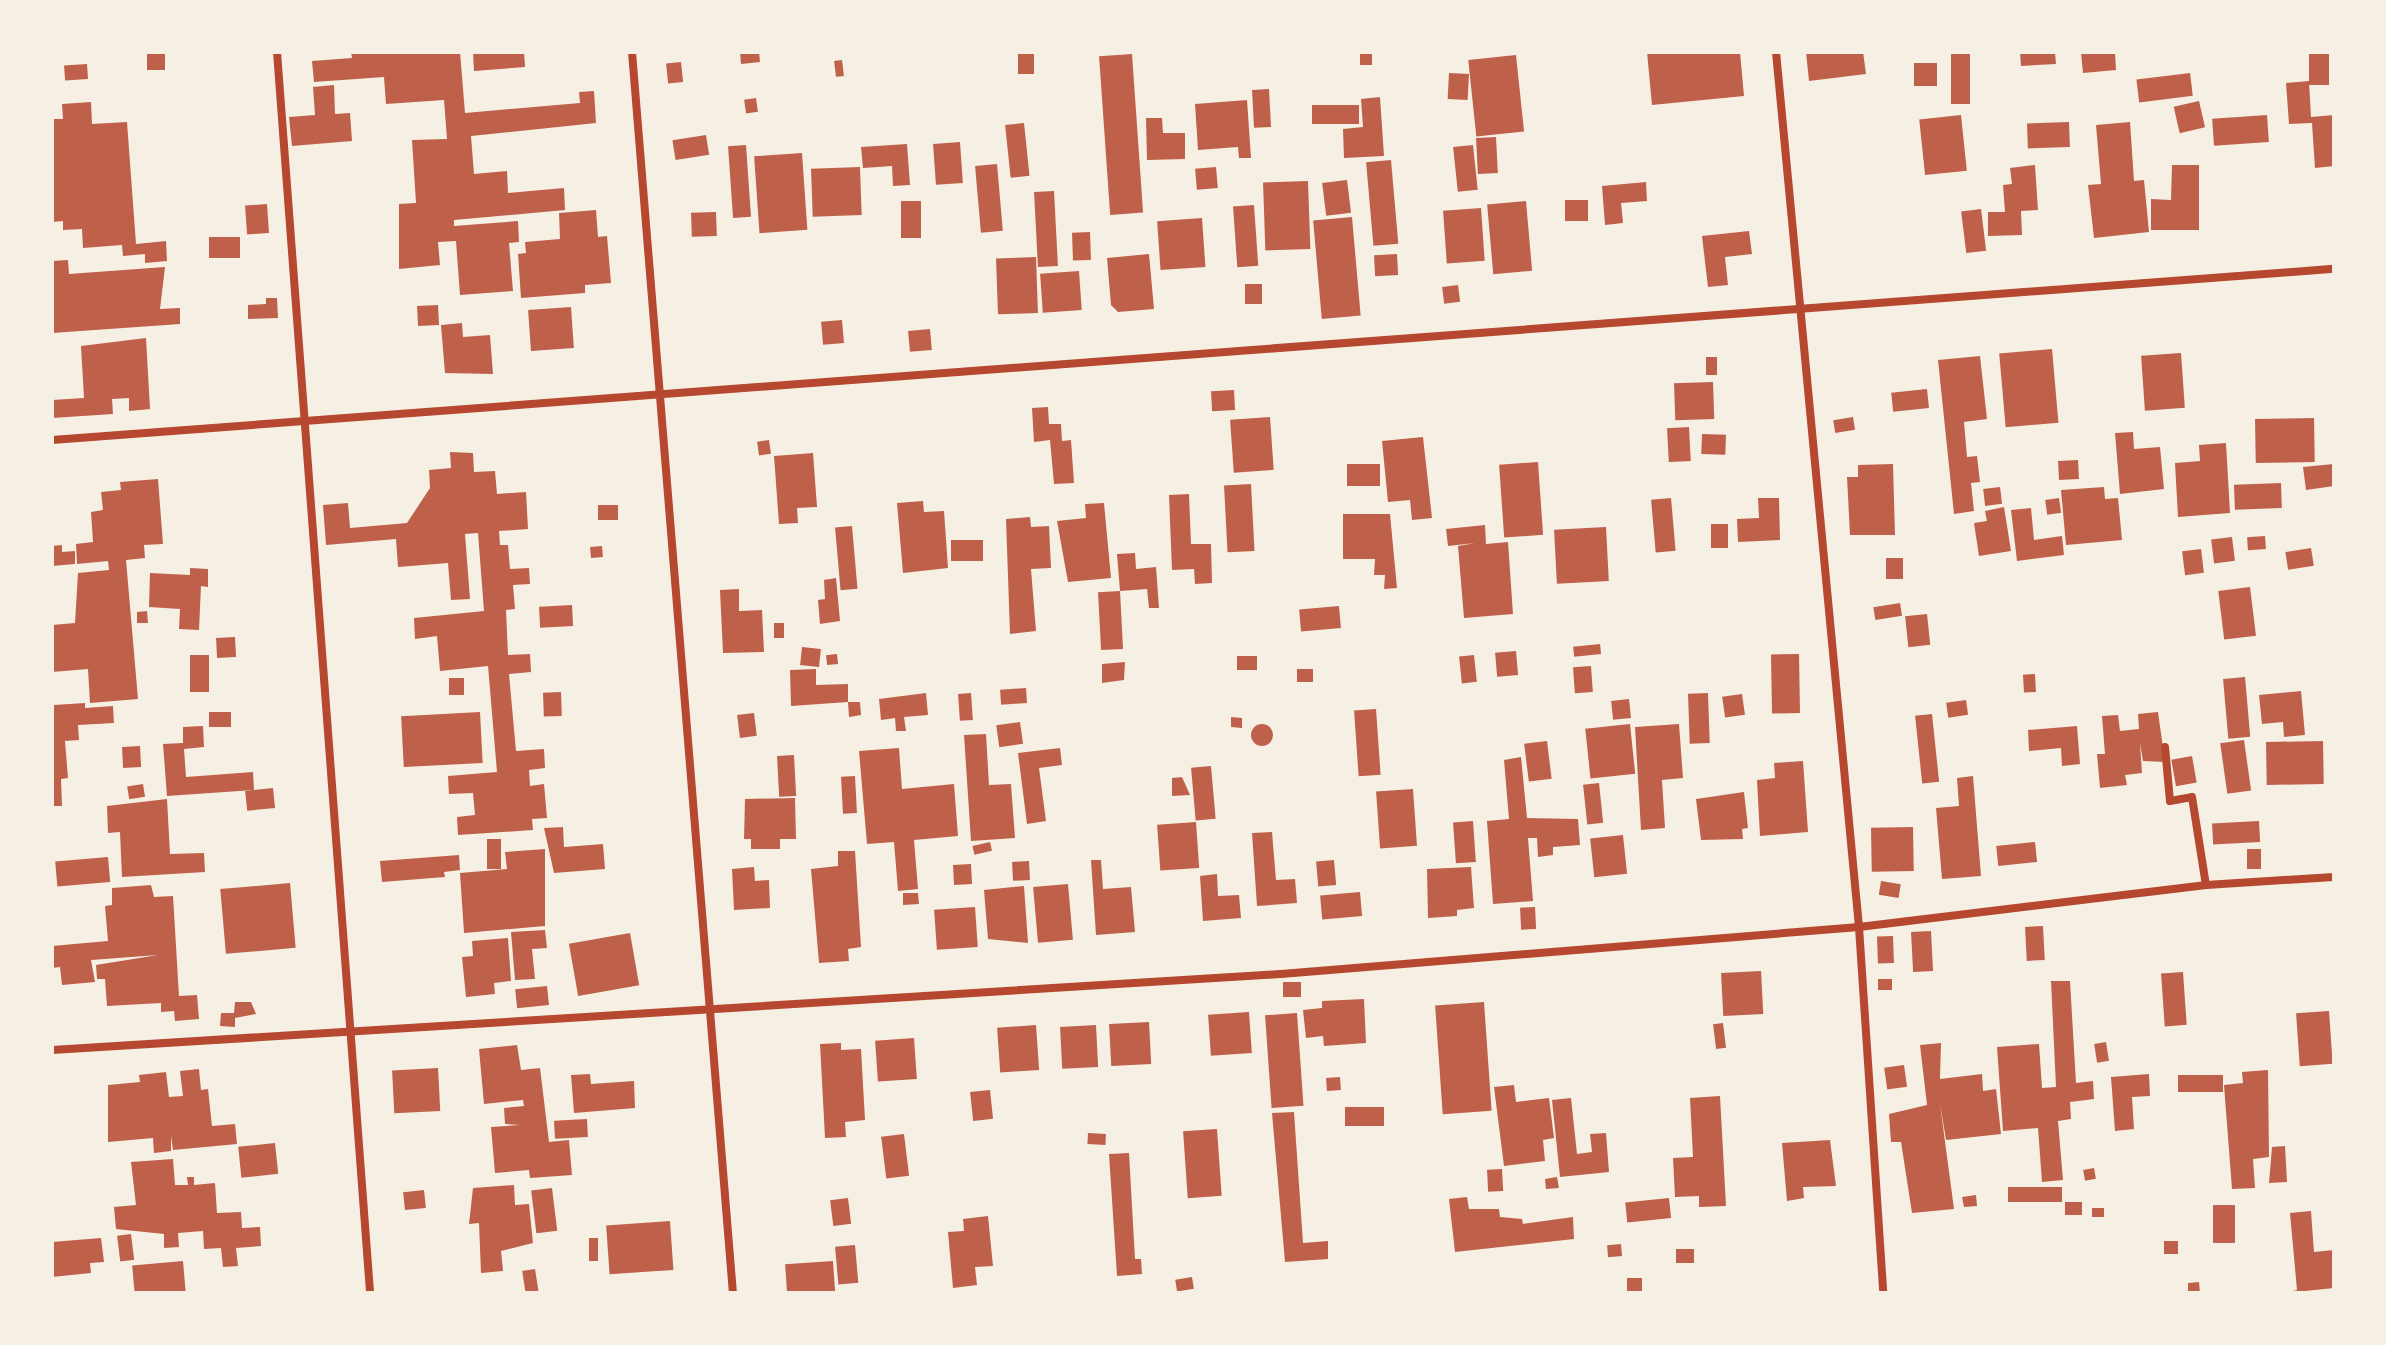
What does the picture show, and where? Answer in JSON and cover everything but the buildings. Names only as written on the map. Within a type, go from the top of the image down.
[{"type":"street","points":[[277,52],[370,1293]]},
{"type":"street","points":[[632,52],[733,1293]]},
{"type":"street","points":[[1776,52],[1859,927],[1883,1293]]},
{"type":"street","points":[[52,440],[2334,269]]},
{"type":"street","points":[[2165,747],[2170,801],[2192,797],[2206,885]]},
{"type":"street","points":[[52,1050],[1281,974],[1859,927],[2206,885],[2334,877]]}]
